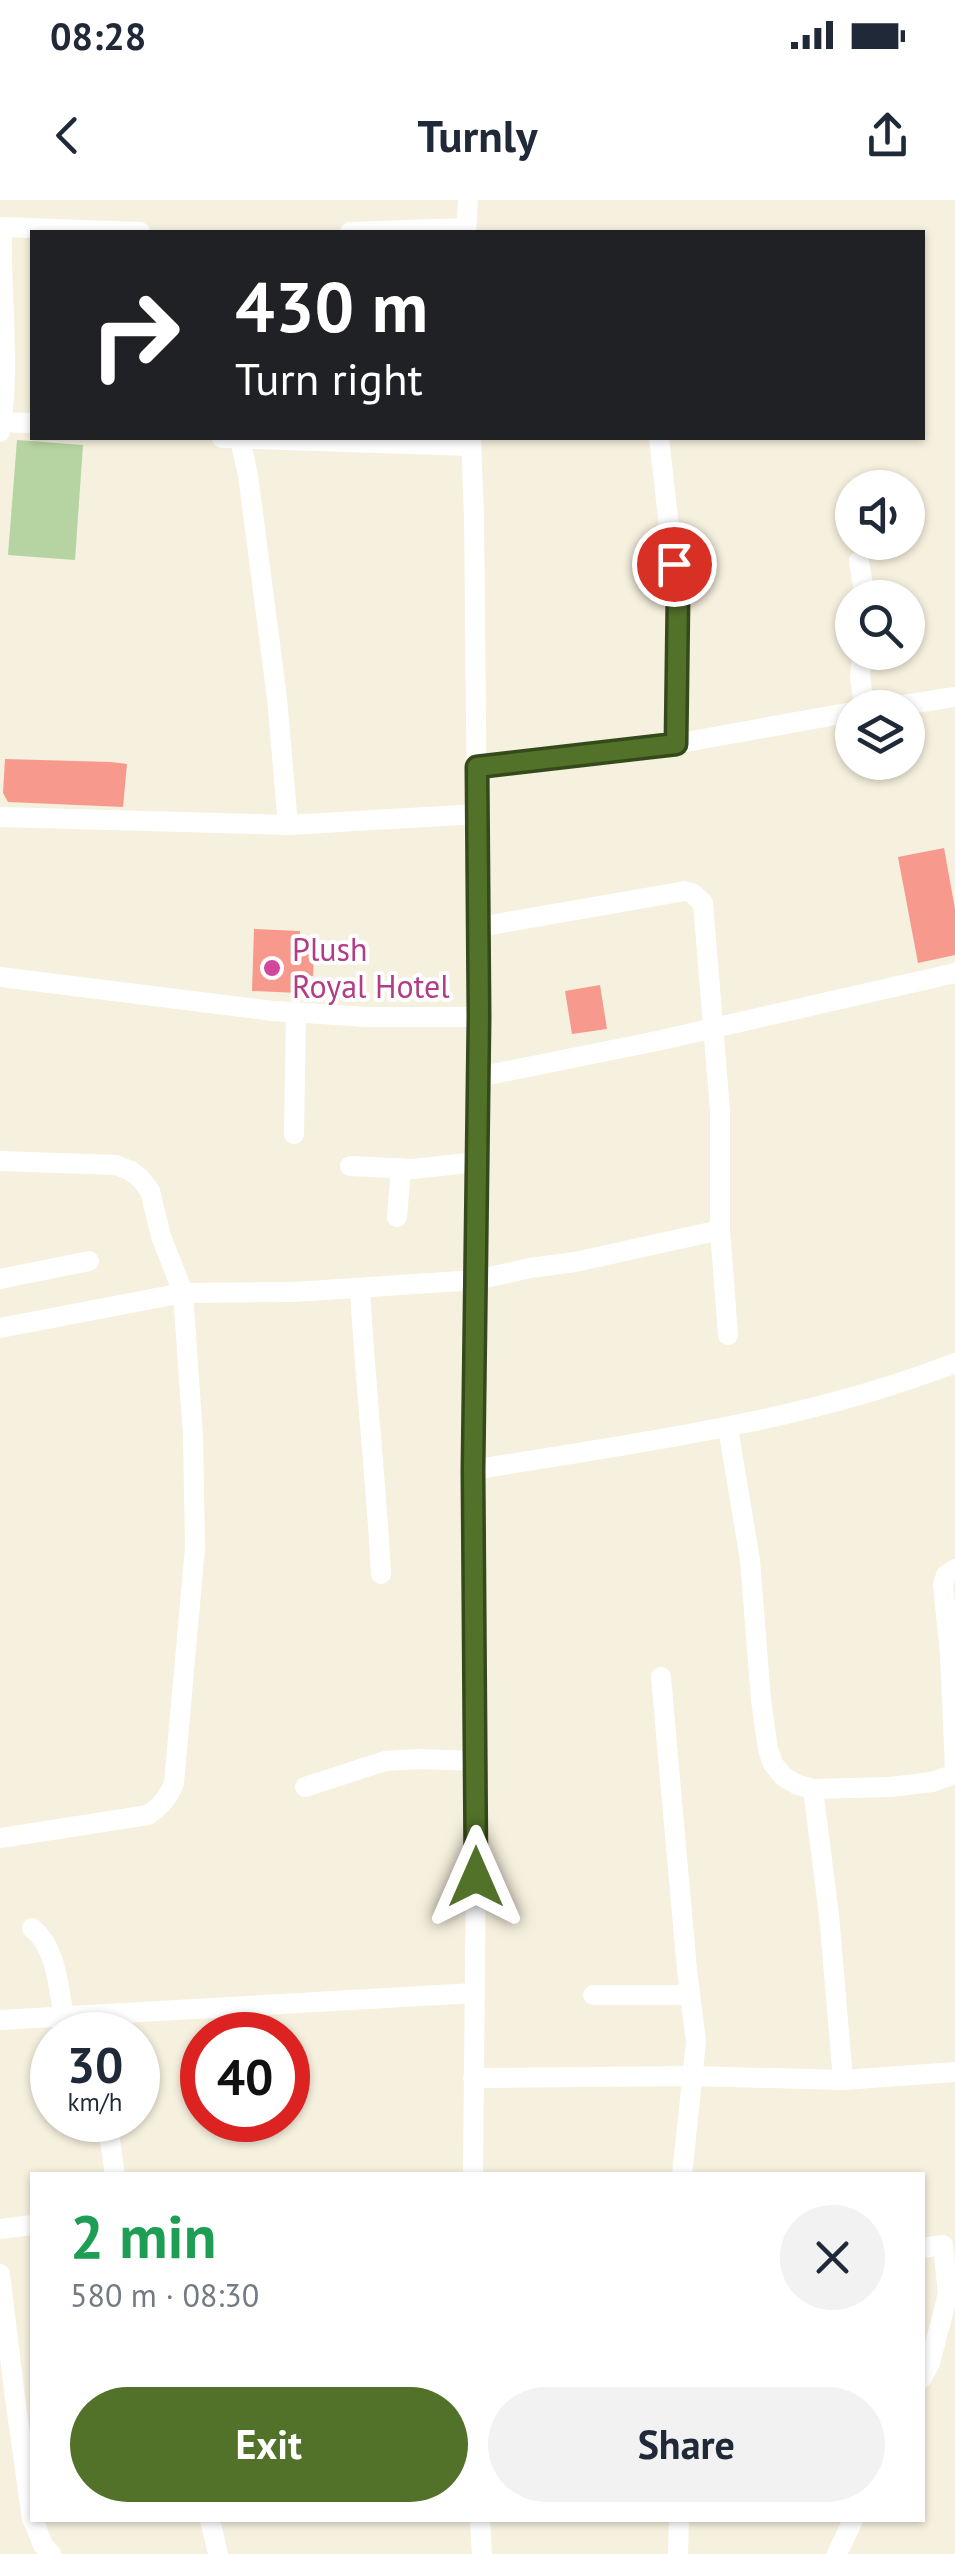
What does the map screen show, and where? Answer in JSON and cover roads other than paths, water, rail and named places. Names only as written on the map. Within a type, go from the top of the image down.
[{"type":"street","points":[[466,230],[468,200]]},
{"type":"street","points":[[30,423],[1,425],[1,227],[84,230]]},
{"type":"street","points":[[232,440],[248,475],[288,825]]},
{"type":"street","points":[[351,440],[471,442],[479,1017],[473,1470],[473,2172]]},
{"type":"street","points":[[659,440],[678,596],[676,744]]},
{"type":"street","points":[[859,561],[863,580]]},
{"type":"street","points":[[925,702],[955,697]]},
{"type":"street","points":[[477,767],[676,744],[835,715]]},
{"type":"street","points":[[0,816],[288,825],[478,814]]},
{"type":"street","points":[[478,926],[685,891],[703,903],[720,1111],[720,1230],[728,1335]]},
{"type":"street","points":[[478,1076],[955,973]]},
{"type":"street","points":[[0,977],[296,1013],[479,1017]]},
{"type":"street","points":[[294,1134],[296,1013]]},
{"type":"street","points":[[0,1161],[116,1166],[131,1170],[150,1192],[183,1293],[193,1436],[195,1548],[174,1783],[161,1805],[148,1815],[0,1838]]},
{"type":"street","points":[[350,1166],[401,1168],[477,1162]]},
{"type":"street","points":[[398,1217],[401,1168]]},
{"type":"street","points":[[0,1328],[183,1293],[294,1292],[476,1280],[720,1230]]},
{"type":"street","points":[[0,1279],[89,1261]]},
{"type":"street","points":[[360,1288],[381,1574]]},
{"type":"street","points":[[473,1470],[728,1428],[899,1385],[955,1363]]},
{"type":"street","points":[[728,1428],[750,1560],[768,1749],[784,1777],[813,1788],[918,1784],[955,1771],[950,1654],[942,1585],[946,1575],[955,1569]]},
{"type":"street","points":[[661,1676],[696,2042],[682,2172]]},
{"type":"street","points":[[305,1786],[386,1761],[476,1761]]},
{"type":"street","points":[[813,1788],[843,2080]]},
{"type":"street","points":[[32,1928],[42,1936],[50,1952],[63,2012]]},
{"type":"street","points":[[160,2020],[476,1993]]},
{"type":"street","points":[[593,1994],[690,1995]]},
{"type":"street","points":[[0,2020],[30,2018]]},
{"type":"street","points":[[474,2078],[692,2076],[843,2080],[955,2072]]},
{"type":"street","points":[[110,2142],[114,2172]]},
{"type":"street","points":[[0,2229],[30,2225]]},
{"type":"street","points":[[925,2248],[943,2245],[948,2294],[925,2372]]},
{"type":"street","points":[[0,2274],[30,2500]]},
{"type":"street","points":[[34,2522],[51,2554]]},
{"type":"street","points":[[210,2522],[218,2554]]},
{"type":"street","points":[[480,2522],[482,2554]]},
{"type":"street","points":[[678,2554],[679,2522]]},
{"type":"street","points":[[837,2554],[853,2522]]},
{"type":"place","name":"Plush Royal Hotel","points":[[272,968]]}]
